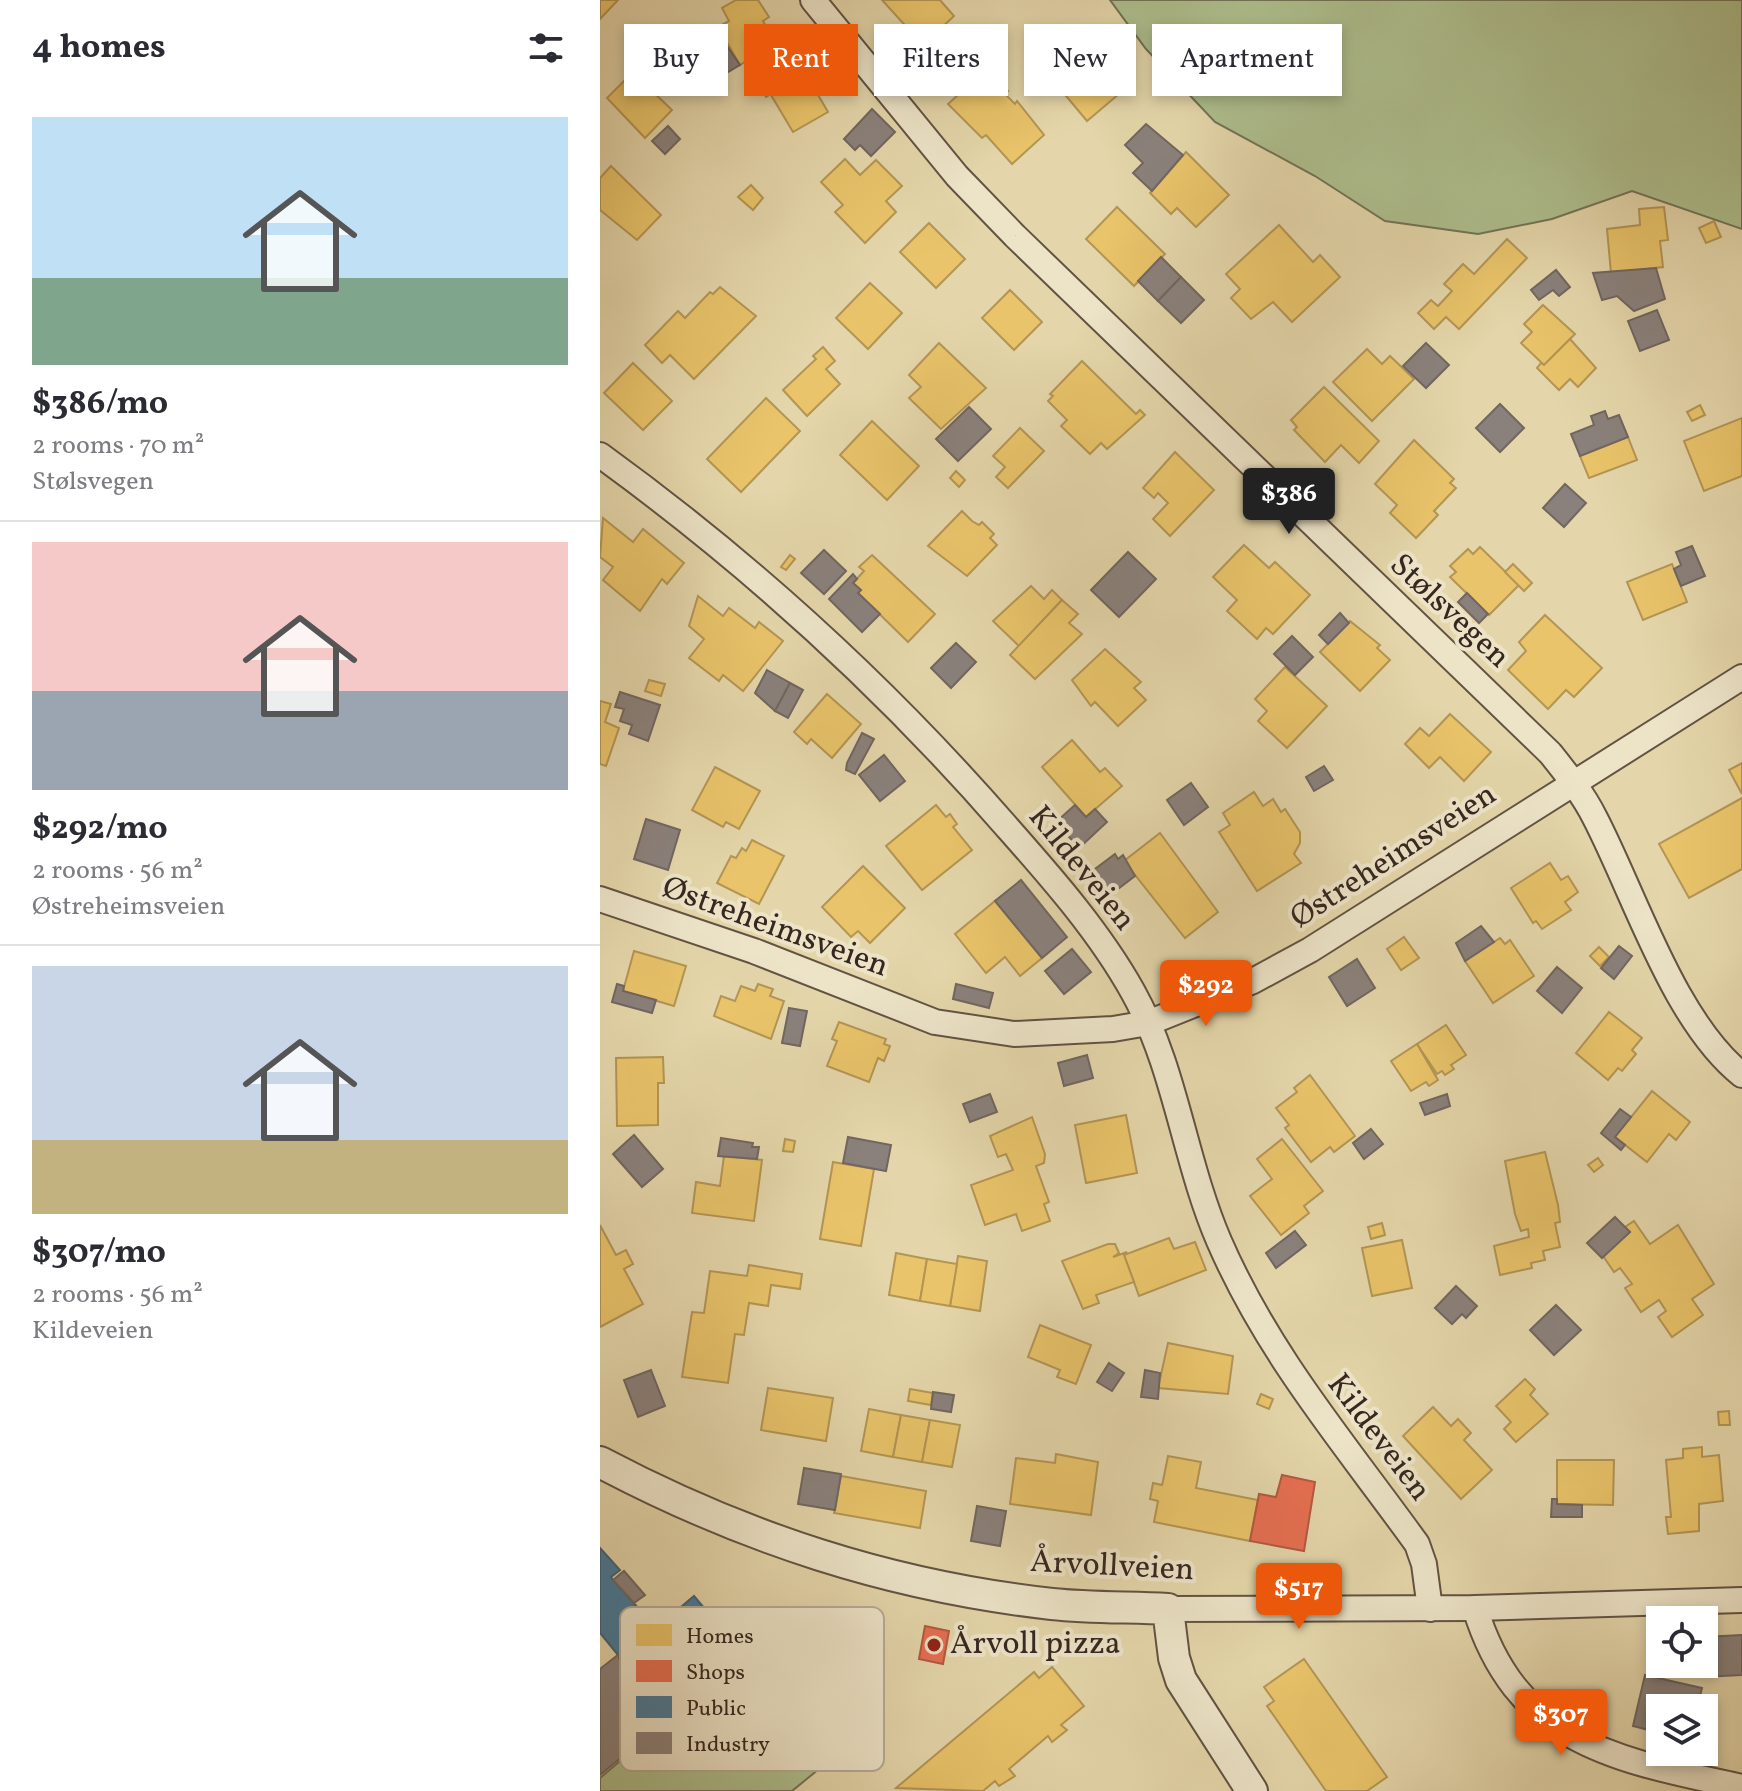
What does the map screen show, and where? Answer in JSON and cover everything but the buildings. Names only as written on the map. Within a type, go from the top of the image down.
[{"type":"street","name":"Stølsvegen","points":[[813,0],[957,176],[1015,236],[1524,726],[1572,781],[1594,814],[1692,1015],[1727,1064],[1742,1075]]},
{"type":"street","name":"Kildeveien","points":[[600,455],[790,607],[918,731],[1052,880],[1116,964],[1148,1023],[1169,1079],[1205,1207],[1239,1285],[1315,1410],[1417,1544],[1424,1564],[1430,1609]]},
{"type":"street","name":"Østreheimsveien","points":[[600,899],[754,951],[935,1022],[1014,1034],[1113,1029],[1148,1023],[1253,981],[1310,950],[1572,781],[1742,677]]},
{"type":"street","name":"Årvollveien","points":[[600,1462],[683,1503],[815,1557],[901,1579],[1056,1604],[1168,1609],[1430,1609],[1742,1600]]},
{"type":"street","points":[[1475,1608],[1494,1661],[1516,1692],[1554,1725],[1615,1756],[1742,1787]]},
{"type":"street","points":[[1168,1609],[1174,1658],[1181,1680],[1252,1791]]},
{"type":"green space","points":[[1110,0],[1742,0],[1742,229],[1632,191],[1552,219],[1478,234],[1385,221],[1315,176],[1215,122],[1190,96],[1342,96],[1342,24],[1152,24],[1152,55],[1136,35],[1136,24],[1128,24]]},
{"type":"green space","points":[[620,1761],[620,1771],[816,1771],[792,1791],[600,1791],[600,1778]]},
{"type":"place","name":"Årvoll pizza","points":[[934,1645]]}]
